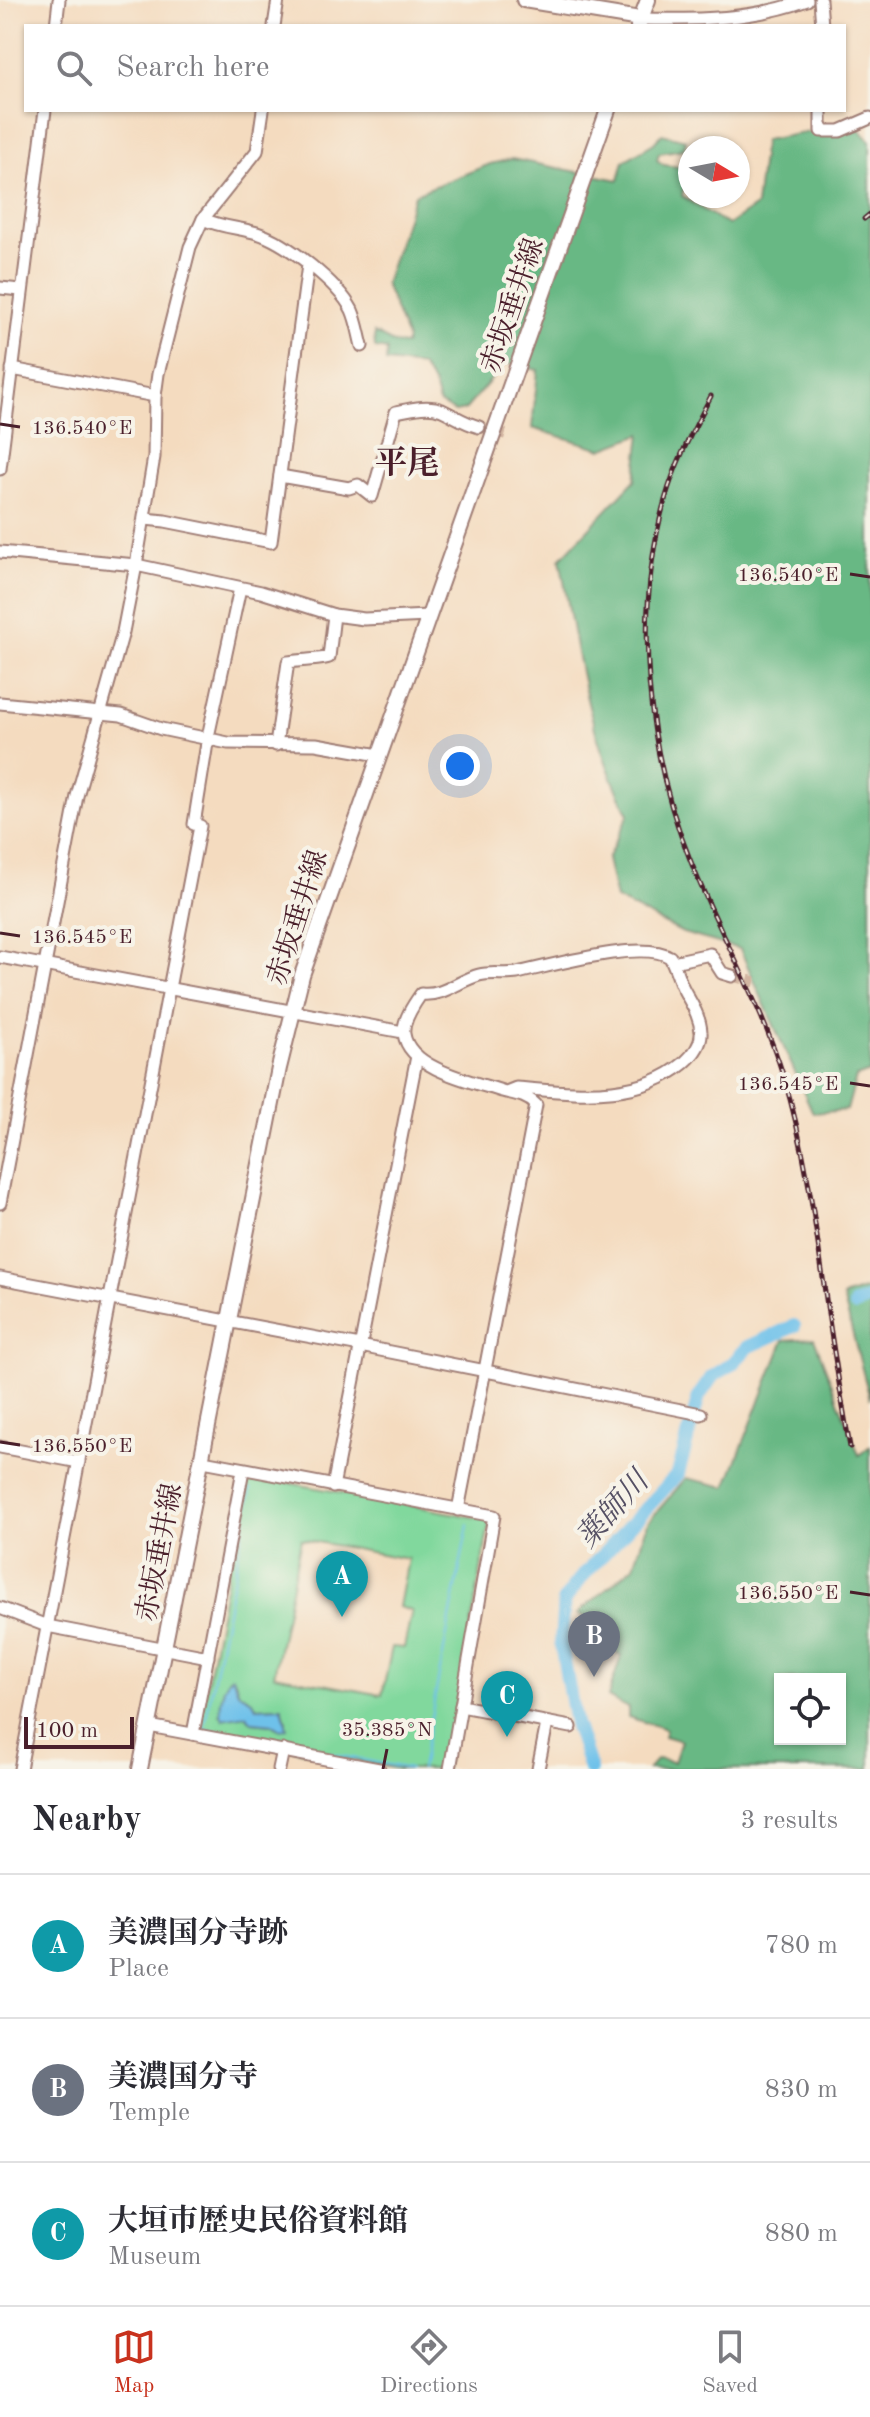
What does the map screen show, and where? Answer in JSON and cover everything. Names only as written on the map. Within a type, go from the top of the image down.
[{"type":"main road","points":[[524,0],[639,22],[648,0]]},
{"type":"main road","name":"赤坂垂井線","points":[[140,1769],[292,1011],[322,914],[607,112]]},
{"type":"street","points":[[56,24],[59,0]]},
{"type":"street","points":[[274,24],[278,0]]},
{"type":"street","points":[[639,22],[738,18],[777,11],[807,0]]},
{"type":"street","points":[[820,0],[822,24]]},
{"type":"street","points":[[0,469],[45,112]]},
{"type":"street","points":[[0,1203],[84,765],[123,632],[154,457],[155,396],[190,247],[203,219],[257,151],[263,112]]},
{"type":"street","points":[[821,112],[821,131],[840,131],[870,118]]},
{"type":"street","points":[[203,219],[260,234],[279,243],[308,265],[335,289],[353,311],[362,346]]},
{"type":"street","points":[[145,519],[271,542],[308,265]]},
{"type":"street","points":[[0,288],[21,290]]},
{"type":"street","points":[[12,369],[155,396]]},
{"type":"street","points":[[280,476],[349,488],[358,485],[372,496],[396,412],[428,408],[441,410],[457,421],[479,427]]},
{"type":"street","points":[[0,552],[136,565],[261,592],[334,615],[364,619],[428,616]]},
{"type":"street","points":[[20,1769],[170,989],[200,826],[194,824],[208,737],[240,588]]},
{"type":"street","points":[[276,745],[288,662],[329,657],[334,615]]},
{"type":"street","points":[[0,703],[121,715],[161,729],[246,745],[316,744],[379,755]]},
{"type":"street","points":[[458,1510],[536,1105],[529,1098],[506,1092],[451,1075],[429,1065],[417,1056],[403,1032],[408,1016],[421,994],[439,993],[484,974],[514,973],[555,963],[641,950],[662,953],[673,962],[696,1012],[701,1032],[698,1045],[681,1065],[633,1088],[593,1092],[516,1088],[506,1092]]},
{"type":"street","points":[[673,962],[710,954],[722,973],[732,976]]},
{"type":"street","points":[[0,957],[403,1032]]},
{"type":"street","points":[[333,1487],[417,1056]]},
{"type":"street","points":[[0,1278],[696,1413]]},
{"type":"street","points":[[0,1447],[79,1462]]},
{"type":"street","points":[[203,1461],[494,1516],[450,1769]]},
{"type":"street","points":[[193,1734],[243,1470]]},
{"type":"street","points":[[0,1608],[47,1626],[208,1657]]},
{"type":"street","points":[[461,1706],[571,1727]]},
{"type":"street","points":[[538,1769],[547,1723]]},
{"type":"street","points":[[149,1726],[379,1769]]},
{"type":"street","points":[[279,1769],[283,1750]]},
{"type":"green space","points":[[854,124],[870,141],[870,1072],[856,1077],[847,1110],[813,1113],[740,949],[683,933],[616,899],[607,859],[629,814],[593,722],[560,559],[635,480],[641,434],[602,449],[532,428],[538,370],[505,363],[465,410],[455,412],[439,403],[434,385],[421,366],[386,362],[387,350],[375,348],[374,333],[395,344],[405,345],[407,339],[385,284],[415,194],[490,164],[512,159],[619,180],[624,161],[654,143],[662,134],[678,138],[678,150],[659,153],[657,160],[664,165],[678,167],[678,208],[701,208],[728,225],[756,206],[764,140]]},
{"type":"green space","points":[[870,1288],[870,1399],[843,1297]]},
{"type":"green space","points":[[814,1338],[859,1455],[870,1446],[870,1769],[648,1769],[657,1759],[674,1762],[681,1741],[664,1736],[666,1729],[628,1717],[628,1708],[608,1697],[621,1656],[606,1649],[609,1625],[577,1614],[634,1566],[648,1522],[686,1478],[726,1487],[784,1340]]},
{"type":"green space","points":[[246,1475],[490,1520],[445,1769],[398,1769],[198,1732]],"holes":[[[301,1539],[408,1559],[399,1607],[412,1611],[404,1648],[392,1647],[382,1695],[274,1675]],[[228,1679],[235,1680],[238,1692],[252,1700],[257,1708],[282,1707],[286,1721],[278,1729],[272,1724],[252,1722],[246,1715],[220,1715]]]},
{"type":"water","points":[[231,1676],[238,1692],[252,1700],[257,1708],[282,1707],[287,1728],[281,1730],[272,1724],[252,1722],[246,1715],[223,1719],[222,1697]]},
{"type":"waterway","name":"薬師川","points":[[855,1305],[870,1299]]},
{"type":"waterway","name":"薬師川","points":[[590,1769],[575,1723],[561,1644],[564,1601],[581,1578],[678,1474],[699,1396],[712,1377],[732,1364],[748,1347],[794,1326]]},
{"type":"waterway","points":[[251,1489],[204,1729],[279,1744]]},
{"type":"waterway","points":[[421,1769],[468,1525]]},
{"type":"waterway","points":[[285,1745],[410,1769]]},
{"type":"tunnel","points":[[479,427],[508,435]]},
{"type":"tunnel","points":[[732,976],[755,982]]},
{"type":"railway","points":[[864,219],[870,214]]},
{"type":"railway","points":[[711,396],[674,473],[655,544],[647,636],[655,730],[663,775],[691,862],[764,1023],[793,1109],[812,1205],[850,1447]]},
{"type":"place","name":"美濃国分寺跡","points":[[342,1617]]},
{"type":"place","name":"美濃国分寺","points":[[594,1677]]},
{"type":"place","name":"大垣市歴史民俗資料館","points":[[507,1737]]},
{"type":"district","name":"平尾","points":[[407,462]]}]
